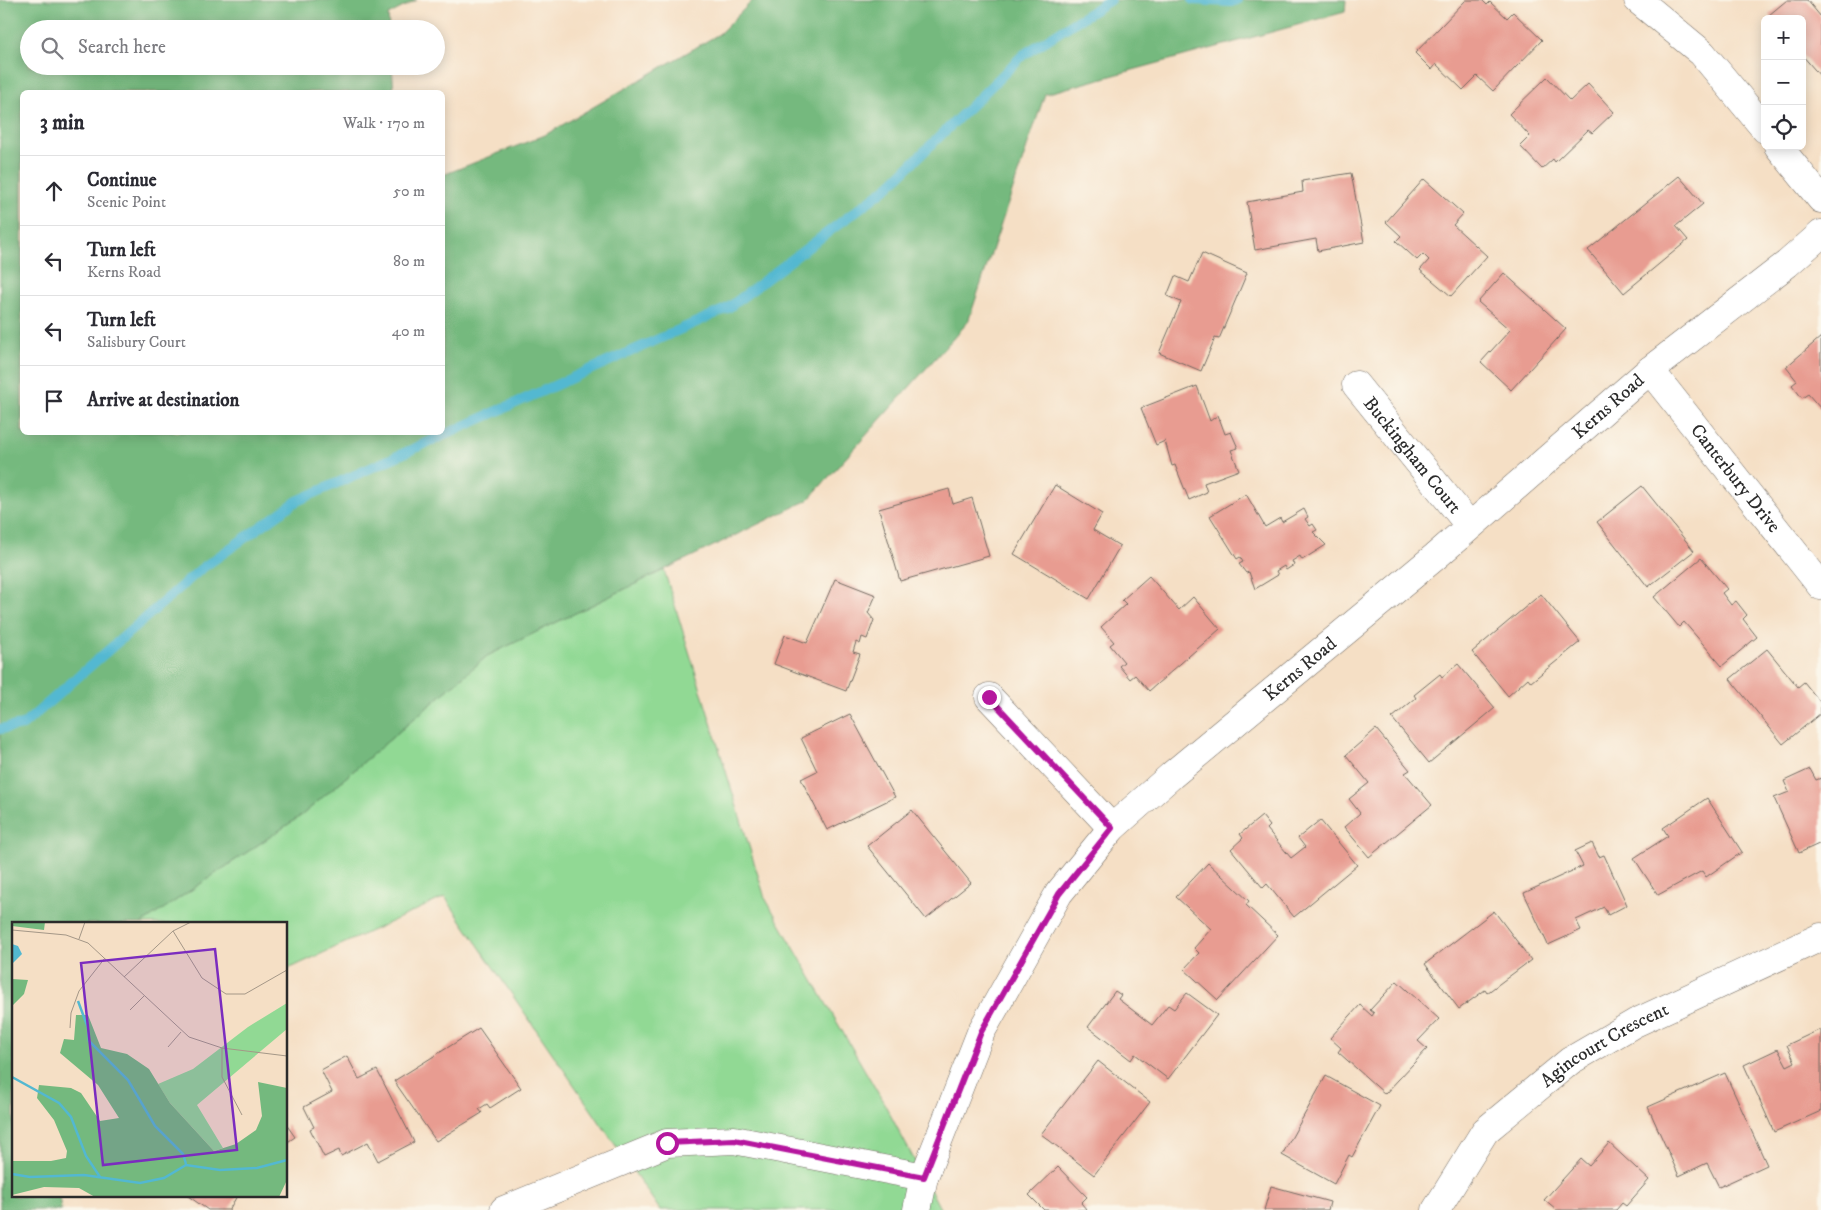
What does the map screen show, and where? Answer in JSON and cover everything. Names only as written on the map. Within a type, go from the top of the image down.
[{"type":"street","points":[[1638,0],[1702,52],[1761,125]]},
{"type":"street","points":[[1781,150],[1821,199]]},
{"type":"street","name":"Kerns Road","points":[[917,1210],[924,1177],[981,1032],[1059,894],[1112,828],[1172,775],[1436,556],[1469,525],[1650,370],[1787,264],[1821,234]]},
{"type":"street","name":"Canterbury Drive","points":[[1650,370],[1821,586]]},
{"type":"street","name":"Buckingham Court","points":[[1356,386],[1469,525]]},
{"type":"street","points":[[989,697],[1112,828]]},
{"type":"street","name":"Agincourt Crescent","points":[[1436,1210],[1485,1131],[1570,1061],[1634,1023],[1821,937]]},
{"type":"street","points":[[504,1210],[667,1143],[734,1140],[924,1177]]},
{"type":"green space","points":[[0,0],[417,0],[388,15],[388,20],[20,20],[20,75],[393,75],[394,90],[20,90],[20,435],[445,435],[445,174],[545,135],[719,34],[753,0],[1346,0],[1345,12],[1045,94],[968,322],[808,500],[487,656],[302,815],[144,922],[12,922],[12,1198],[59,1198],[61,1210],[0,1210]]},
{"type":"green space","points":[[664,570],[765,898],[885,1105],[941,1210],[660,1210],[445,897],[288,969],[288,922],[144,922],[302,815],[487,656]]},
{"type":"building","points":[[1466,0],[1482,0],[1487,5],[1490,2],[1507,18],[1513,12],[1542,40],[1493,91],[1477,76],[1463,90],[1436,64],[1432,70],[1415,53]]},
{"type":"building","points":[[1787,0],[1807,0],[1821,17],[1821,77],[1806,60],[1806,15],[1769,15]]},
{"type":"building","points":[[1547,77],[1570,101],[1588,84],[1614,112],[1592,133],[1588,130],[1555,162],[1553,159],[1542,169],[1520,146],[1530,136],[1509,114]]},
{"type":"building","points":[[1351,173],[1364,242],[1318,251],[1316,239],[1255,250],[1247,202],[1303,192],[1302,181]]},
{"type":"building","points":[[1679,176],[1703,204],[1676,226],[1688,240],[1624,293],[1588,250]]},
{"type":"building","points":[[1424,179],[1463,214],[1453,225],[1487,256],[1451,296],[1420,270],[1429,260],[1423,254],[1417,260],[1396,241],[1401,236],[1386,222]]},
{"type":"building","points":[[1202,253],[1247,273],[1219,339],[1215,338],[1201,371],[1159,353],[1181,302],[1167,296],[1175,276],[1189,282]]},
{"type":"building","points":[[1504,273],[1566,329],[1511,390],[1481,362],[1510,330],[1478,302]]},
{"type":"building","points":[[1821,337],[1821,409],[1808,394],[1802,398],[1792,385],[1797,381],[1786,367]]},
{"type":"building","points":[[1197,386],[1210,421],[1218,415],[1225,434],[1231,432],[1238,448],[1231,450],[1239,470],[1204,483],[1207,492],[1189,500],[1175,465],[1172,466],[1165,441],[1156,445],[1141,408]]},
{"type":"building","points":[[1055,485],[1102,514],[1093,530],[1120,546],[1089,599],[1014,554]]},
{"type":"building","points":[[1642,486],[1694,551],[1648,587],[1597,522]]},
{"type":"building","points":[[949,489],[953,504],[972,498],[989,556],[900,581],[879,509]]},
{"type":"building","points":[[1246,494],[1265,527],[1280,518],[1282,522],[1304,509],[1308,517],[1305,519],[1310,526],[1313,524],[1317,530],[1313,532],[1326,545],[1302,560],[1300,556],[1292,561],[1294,565],[1286,570],[1284,566],[1276,571],[1278,575],[1255,589],[1249,572],[1246,573],[1239,564],[1243,562],[1240,557],[1237,559],[1210,516]]},
{"type":"building","points":[[1701,558],[1727,589],[1722,593],[1731,605],[1736,601],[1747,615],[1743,619],[1757,637],[1722,666],[1684,622],[1679,627],[1654,597]]},
{"type":"building","points":[[1149,576],[1179,610],[1193,597],[1220,629],[1149,691],[1135,675],[1130,679],[1119,666],[1124,662],[1110,645],[1114,642],[1101,627],[1126,604],[1122,600]]},
{"type":"building","points":[[835,579],[876,595],[868,613],[874,620],[867,639],[862,637],[860,644],[856,642],[853,652],[860,654],[846,691],[774,664],[785,635],[807,643]]},
{"type":"building","points":[[1541,594],[1580,642],[1531,682],[1528,678],[1508,696],[1472,652]]},
{"type":"building","points":[[1767,649],[1798,687],[1804,682],[1821,703],[1821,713],[1783,744],[1730,679]]},
{"type":"building","points":[[1458,664],[1495,708],[1429,763],[1392,718],[1416,698],[1414,695],[1440,674],[1442,677]]},
{"type":"building","points":[[850,714],[895,797],[827,830],[801,779],[817,771],[801,738]]},
{"type":"building","points":[[1376,729],[1410,770],[1405,773],[1432,805],[1369,857],[1344,827],[1360,813],[1349,799],[1369,783],[1346,755]]},
{"type":"building","points":[[1810,769],[1816,780],[1821,778],[1821,843],[1799,853],[1774,798],[1789,792],[1784,781]]},
{"type":"building","points":[[1707,798],[1742,852],[1706,877],[1702,871],[1658,895],[1634,858],[1668,836],[1663,828]]},
{"type":"building","points":[[912,810],[971,883],[926,919],[867,846]]},
{"type":"building","points":[[1262,816],[1270,826],[1267,829],[1291,858],[1305,847],[1298,838],[1320,820],[1357,865],[1294,917],[1267,884],[1263,888],[1231,849],[1243,838],[1240,834]]},
{"type":"building","points":[[1592,843],[1599,857],[1604,855],[1627,905],[1608,915],[1604,907],[1576,920],[1581,930],[1548,945],[1524,893],[1583,866],[1575,851]]},
{"type":"building","points":[[1208,863],[1249,901],[1246,905],[1278,935],[1218,1000],[1184,969],[1199,953],[1194,948],[1211,929],[1176,897]]},
{"type":"building","points":[[1494,911],[1531,960],[1487,993],[1485,990],[1459,1009],[1425,964]]},
{"type":"building","points":[[1397,981],[1439,1019],[1418,1041],[1427,1049],[1385,1094],[1338,1052],[1341,1048],[1330,1038],[1360,1005],[1372,1016],[1374,1013],[1370,1010]]},
{"type":"building","points":[[1115,991],[1121,995],[1118,999],[1152,1025],[1168,1005],[1174,1009],[1187,993],[1217,1015],[1168,1079],[1135,1054],[1131,1060],[1088,1027]]},
{"type":"building","points":[[479,1028],[521,1088],[490,1108],[487,1104],[479,1109],[482,1113],[436,1141],[394,1081]]},
{"type":"building","points":[[1821,1029],[1821,1111],[1774,1132],[1744,1065],[1778,1049],[1787,1066],[1795,1062],[1787,1045]]},
{"type":"building","points":[[347,1056],[359,1079],[377,1070],[414,1142],[378,1161],[368,1142],[341,1156],[339,1150],[324,1157],[310,1129],[314,1127],[304,1107],[332,1092],[321,1070]]},
{"type":"building","points":[[1098,1061],[1150,1102],[1094,1175],[1041,1134]]},
{"type":"building","points":[[1725,1073],[1767,1165],[1719,1187],[1707,1163],[1679,1176],[1648,1107]]},
{"type":"building","points":[[1326,1076],[1380,1106],[1352,1157],[1349,1155],[1334,1184],[1282,1155]]},
{"type":"building","points":[[288,1127],[295,1137],[288,1142]]},
{"type":"building","points":[[1609,1143],[1649,1180],[1626,1206],[1622,1203],[1616,1210],[1556,1210],[1544,1200],[1581,1159],[1589,1166]]},
{"type":"building","points":[[1058,1167],[1087,1197],[1081,1203],[1087,1210],[1044,1210],[1029,1195]]},
{"type":"building","points":[[1271,1186],[1330,1202],[1328,1210],[1264,1210]]},
{"type":"building","points":[[191,1198],[236,1198],[229,1210],[208,1210]]},
{"type":"waterway","points":[[445,435],[728,308],[889,186],[1023,55],[1110,0]]},
{"type":"waterway","points":[[1193,0],[1231,2],[1237,0]]},
{"type":"waterway","points":[[0,729],[23,725],[201,569],[297,501],[444,435]]},
{"type":"route","points":[[667,1143],[734,1140],[924,1177],[981,1032],[1059,894],[1112,828],[989,697]]}]
